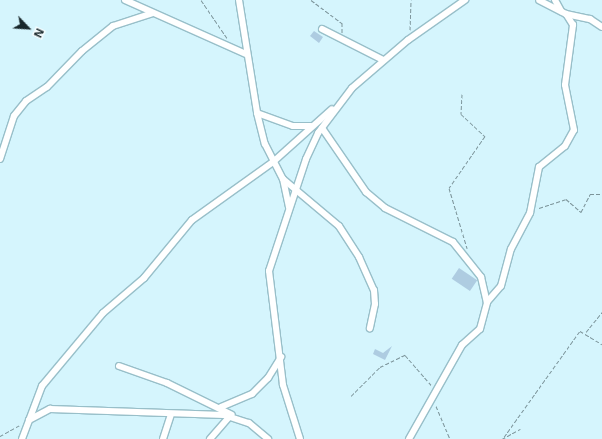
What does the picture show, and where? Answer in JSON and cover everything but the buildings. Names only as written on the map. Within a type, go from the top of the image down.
[{"type":"street","points":[[126,0],[150,14],[246,54]]},
{"type":"street","points":[[239,0],[246,54],[257,113],[273,162],[283,179],[290,210]]},
{"type":"street","points":[[22,439],[42,386],[104,313],[144,278],[192,220],[273,162],[311,126],[339,103],[383,60],[408,40],[465,0]]},
{"type":"street","points":[[539,0],[564,13],[590,19],[602,27]]},
{"type":"street","points":[[408,439],[435,397],[462,345],[480,329],[487,302],[501,286],[511,249],[527,220],[537,172],[565,146],[574,130],[565,85],[573,29],[555,0]]},
{"type":"street","points":[[0,159],[14,116],[26,101],[47,87],[82,51],[113,26],[150,14]]},
{"type":"street","points":[[322,29],[383,60]]},
{"type":"street","points":[[300,439],[283,385],[281,357],[269,271],[297,187],[322,128],[339,103]]},
{"type":"street","points":[[257,113],[293,126],[311,126]]},
{"type":"street","points":[[322,128],[366,192],[385,208],[445,236],[481,277],[487,302]]},
{"type":"street","points":[[283,179],[297,187],[338,226],[359,257],[374,290],[375,304],[370,328]]},
{"type":"street","points":[[220,407],[252,394],[268,378],[281,357]]},
{"type":"street","points":[[119,366],[220,407],[231,416]]},
{"type":"street","points":[[28,421],[39,412],[50,409],[231,416],[250,423],[268,439]]},
{"type":"street","points":[[162,439],[171,414]]},
{"type":"street","points":[[210,439],[231,416]]},
{"type":"path","points":[[201,0],[220,24],[231,47]]},
{"type":"path","points":[[311,0],[342,23],[342,39]]},
{"type":"path","points":[[408,40],[411,0]]},
{"type":"path","points":[[462,94],[461,114],[485,136],[449,188],[467,249],[463,257]]},
{"type":"path","points":[[537,209],[563,199],[580,212],[590,194],[602,194]]},
{"type":"path","points":[[586,332],[602,312]]},
{"type":"path","points":[[502,439],[579,332],[586,332],[602,344]]},
{"type":"path","points":[[351,396],[380,367],[405,355],[435,397],[450,439]]},
{"type":"path","points":[[0,436],[28,421]]},
{"type":"path","points":[[504,437],[520,429]]}]
